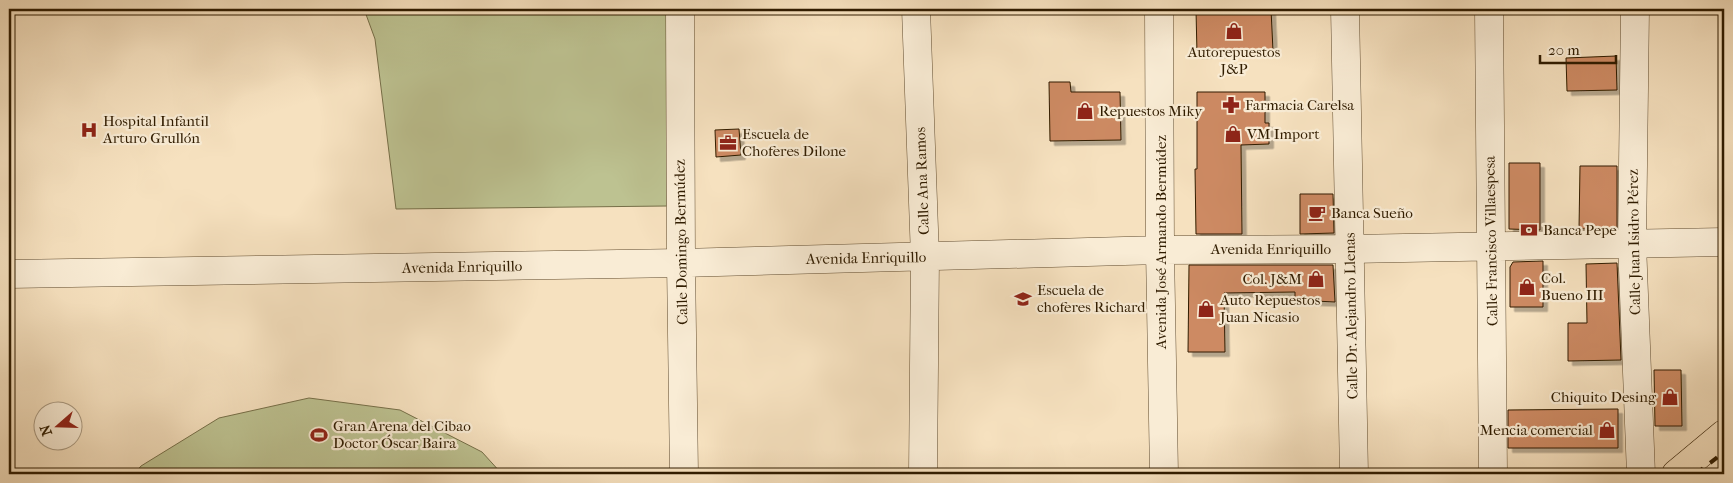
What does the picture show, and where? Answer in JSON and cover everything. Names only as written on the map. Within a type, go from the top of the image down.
[{"type":"main road","points":[[1676,474],[1724,434]]},
{"type":"street","name":"Calle Domingo Bermúdez","points":[[680,9],[684,474]]},
{"type":"street","name":"Calle Ana Ramos","points":[[916,9],[925,257],[923,474]]},
{"type":"street","name":"Avenida José Armando Bermúdez","points":[[1159,9],[1160,250],[1164,474]]},
{"type":"street","name":"Calle Dr. Alejandro Llenas","points":[[1346,9],[1354,474]]},
{"type":"street","name":"Calle Francisco Villaespesa","points":[[1488,9],[1493,474]]},
{"type":"street","name":"Calle Juan Isidro Pérez","points":[[1635,9],[1632,244],[1641,474]]},
{"type":"street","name":"Avenida Enriquillo","points":[[9,274],[681,263],[1160,250],[1350,249],[1724,242]]},
{"type":"green space","points":[[364,9],[668,9],[667,206],[396,209],[375,39]]},
{"type":"green space","points":[[730,9],[903,9],[903,11],[730,11]]},
{"type":"green space","name":"Gran Arena del Cibao Doctor Óscar Baira","points":[[309,398],[400,410],[482,452],[502,474],[134,474],[141,466],[219,418]]},
{"type":"building","name":"Autorepuestos J&P","points":[[1271,9],[1273,51],[1197,54],[1196,10]]},
{"type":"building","points":[[1616,56],[1617,90],[1567,91],[1566,58]]},
{"type":"building","name":"Repuestos Miky","points":[[1049,82],[1070,82],[1071,92],[1120,92],[1121,140],[1050,141]]},
{"type":"building","points":[[1197,92],[1265,92],[1265,123],[1269,123],[1269,144],[1241,145],[1242,234],[1196,234]]},
{"type":"building","name":"Escuela de Choferes Dilone","points":[[739,129],[741,155],[716,157],[715,130]]},
{"type":"building","points":[[1509,163],[1540,163],[1540,230],[1509,229]]},
{"type":"building","points":[[1580,166],[1617,166],[1617,228],[1579,229]]},
{"type":"building","name":"Banca Sueño","points":[[1300,194],[1333,194],[1334,233],[1300,234]]},
{"type":"building","name":"Col. Bueno III","points":[[1543,261],[1543,307],[1510,307],[1510,267],[1513,262]]},
{"type":"building","points":[[1617,263],[1621,360],[1568,361],[1568,323],[1587,323],[1586,264]]},
{"type":"building","points":[[1189,265],[1333,265],[1335,302],[1295,300],[1295,292],[1224,293],[1225,352],[1188,352]]},
{"type":"building","points":[[1654,370],[1681,370],[1682,426],[1655,426]]},
{"type":"building","points":[[1618,409],[1618,448],[1508,448],[1508,410]]},
{"type":"railway","points":[[1696,474],[1724,452]]},
{"type":"place","name":"Autorepuestos J&P","points":[[1234,31]]},
{"type":"place","name":"Farmacia Carelsa","points":[[1231,105]]},
{"type":"place","name":"Repuestos Miky","points":[[1085,111]]},
{"type":"place","name":"Hospital Infantil Arturo Grullón","points":[[89,130]]},
{"type":"place","name":"VM Import","points":[[1233,134]]},
{"type":"place","name":"Escuela de Choferes Dilone","points":[[728,143]]},
{"type":"place","name":"Banca Sueño","points":[[1317,213]]},
{"type":"place","name":"Banca Pepe","points":[[1529,230]]},
{"type":"place","name":"Col. J&M","points":[[1316,279]]},
{"type":"place","name":"Col. Bueno III","points":[[1527,287]]},
{"type":"place","name":"Escuela de choferes Richard","points":[[1023,299]]},
{"type":"place","name":"Auto Repuestos Juan Nicasio","points":[[1206,309]]},
{"type":"place","name":"Chiquito Desing","points":[[1670,397]]},
{"type":"place","name":"Mencia comercial","points":[[1607,430]]},
{"type":"place","name":"Gran Arena del Cibao Doctor Óscar Baira","points":[[319,435]]}]
